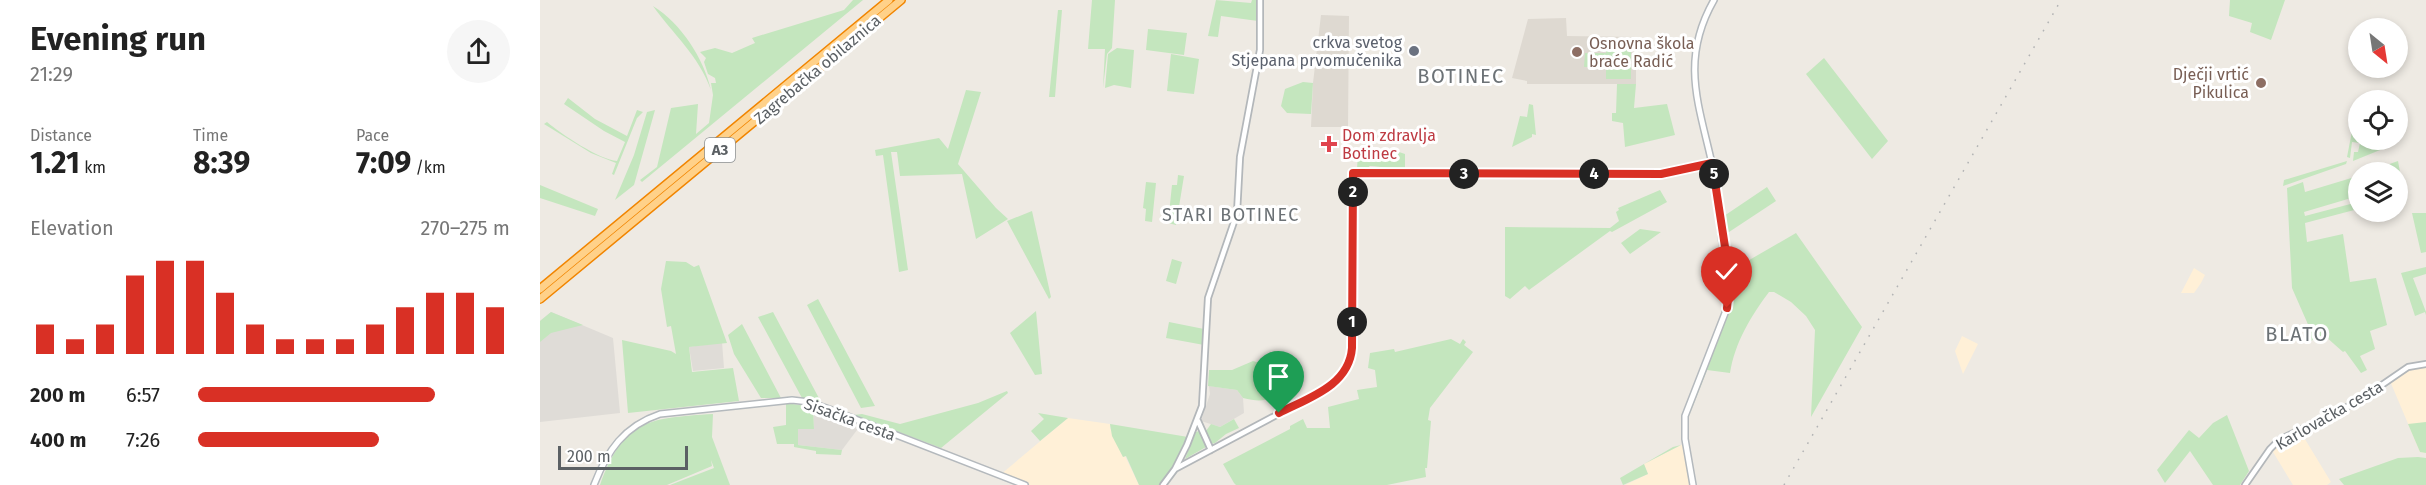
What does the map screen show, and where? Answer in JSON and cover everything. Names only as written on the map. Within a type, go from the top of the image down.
[{"type":"highway","name":"Zagrebačka obilaznica","points":[[540,289],[889,0]]},
{"type":"highway","name":"Zagrebačka obilaznica","points":[[540,299],[901,0]]},
{"type":"main road","points":[[1693,485],[1685,439],[1686,416],[1727,308],[1730,291],[1712,163],[1697,106],[1695,74],[1699,33],[1714,0]]},
{"type":"main road","name":"Sisačka cesta","points":[[594,485],[614,444],[630,428],[651,417],[660,414],[792,400],[808,402],[832,410],[1025,485]]},
{"type":"street","points":[[1163,485],[1175,470],[1198,421],[1202,406],[1208,298],[1237,213],[1240,157],[1260,50],[1260,0]]},
{"type":"street","points":[[1175,470],[1331,386],[1347,366],[1352,348],[1353,173],[1661,174],[1712,163]]},
{"type":"street","name":"Karlovačka cesta","points":[[2245,485],[2279,440],[2357,402],[2408,367],[2426,364]]},
{"type":"street","points":[[1198,421],[1211,450]]},
{"type":"shaded area","points":[[1321,15],[1349,16],[1348,127],[1311,127],[1313,83]]},
{"type":"shaded area","name":"Osnovna škola braće Radić","points":[[1566,18],[1567,36],[1636,37],[1636,84],[1527,84],[1527,81],[1512,78],[1528,19]]},
{"type":"shaded area","points":[[2194,268],[2205,275],[2201,283],[2194,293],[2181,293]]},
{"type":"shaded area","points":[[551,312],[613,338],[620,413],[540,422],[540,321]]},
{"type":"shaded area","points":[[1962,336],[1978,344],[1963,374],[1955,351]]},
{"type":"shaded area","points":[[722,342],[724,368],[693,371],[689,347]]},
{"type":"shaded area","points":[[2426,366],[2426,453],[2420,452],[2390,381],[2408,369]]},
{"type":"shaded area","points":[[1209,386],[1237,390],[1243,398],[1244,413],[1220,427],[1201,421],[1210,394]]},
{"type":"shaded area","points":[[813,407],[860,426],[842,450],[798,445],[798,428],[814,428]]},
{"type":"shaded area","points":[[1068,418],[1110,424],[1123,457],[1125,456],[1139,485],[1025,485],[1000,475]]},
{"type":"shaded area","points":[[2300,431],[2331,482],[2327,485],[2293,485],[2273,452],[2281,443]]},
{"type":"shaded area","points":[[1683,444],[1691,485],[1625,485],[1648,474],[1644,464]]},
{"type":"green space","points":[[853,0],[863,0],[642,182],[640,180],[657,167],[671,108],[698,104],[696,134],[709,123],[713,95],[711,83],[716,83],[715,78],[708,74],[704,62],[706,58],[700,52],[715,48],[732,53],[755,43],[752,38],[844,10]]},
{"type":"green space","points":[[1092,0],[1115,0],[1112,48],[1107,54],[1103,88],[1105,49],[1088,49]]},
{"type":"green space","points":[[1216,0],[1251,3],[1252,0],[1258,0],[1258,21],[1221,16],[1218,37],[1208,36]]},
{"type":"green space","points":[[2230,0],[2285,0],[2271,40],[2250,32],[2252,23],[2229,16]]},
{"type":"green space","points":[[653,6],[673,22],[690,43],[703,66],[711,90],[700,66]]},
{"type":"green space","points":[[1058,10],[1062,10],[1055,97],[1049,97]]},
{"type":"green space","points":[[1148,29],[1187,33],[1184,55],[1146,50]]},
{"type":"green space","points":[[1606,42],[1631,42],[1631,79],[1606,79],[1606,67],[1584,67],[1585,53],[1606,53]]},
{"type":"green space","points":[[1117,48],[1134,50],[1131,88],[1114,85],[1105,88],[1108,54]]},
{"type":"green space","points":[[1171,54],[1199,59],[1194,94],[1167,91]]},
{"type":"green space","points":[[1824,58],[1888,141],[1872,159],[1806,74]]},
{"type":"green space","points":[[1303,82],[1313,83],[1311,114],[1287,113],[1281,106],[1285,89]]},
{"type":"green space","points":[[1617,84],[1636,84],[1634,108],[1667,104],[1675,135],[1625,147],[1623,123],[1612,121],[1612,113],[1616,113]]},
{"type":"green space","points":[[966,90],[981,92],[958,164],[1008,219],[976,239],[962,174],[900,176],[897,152],[891,152],[908,270],[899,272],[883,155],[876,156],[875,150],[939,138],[948,149]]},
{"type":"green space","points":[[568,98],[595,119],[627,136],[637,110],[643,112],[637,118],[614,175],[612,174],[616,163],[591,153],[544,124],[547,122],[591,151],[617,161],[625,142],[564,104]]},
{"type":"green space","points":[[1529,104],[1533,105],[1536,135],[1532,134],[1532,137],[1512,147],[1520,116],[1527,117]]},
{"type":"green space","points":[[655,110],[634,185],[615,200],[634,155],[647,112]]},
{"type":"green space","points":[[2358,150],[2380,150],[2353,161],[2354,152]]},
{"type":"green space","points":[[1399,152],[1405,154],[1405,170],[1370,166],[1366,169],[1357,169],[1358,153]]},
{"type":"green space","points":[[2347,161],[2346,164],[2283,186],[2284,180]]},
{"type":"green space","points":[[1178,175],[1184,176],[1176,225],[1168,223],[1172,185],[1177,185]]},
{"type":"green space","points":[[2348,179],[2348,199],[2304,212],[2305,216],[2348,205],[2348,212],[2305,223],[2307,242],[2343,234],[2350,282],[2376,278],[2387,325],[2370,331],[2375,349],[2360,356],[2367,370],[2361,373],[2345,351],[2343,352],[2325,336],[2311,341],[2310,329],[2292,288],[2287,188],[2303,182],[2305,192]]},
{"type":"green space","points":[[1146,182],[1156,183],[1152,222],[1145,221],[1146,209],[1143,208]]},
{"type":"green space","points":[[540,185],[598,209],[595,216],[540,198]]},
{"type":"green space","points":[[1767,187],[1776,201],[1726,234],[1724,216]]},
{"type":"green space","points":[[1660,190],[1667,202],[1610,231],[1529,290],[1525,286],[1510,299],[1505,296],[1505,227],[1610,228],[1619,221],[1616,212],[1618,208]]},
{"type":"green space","points":[[1032,211],[1051,297],[1049,299],[1007,221]]},
{"type":"green space","points":[[2412,213],[2426,213],[2426,252],[2421,253]]},
{"type":"green space","points":[[1640,229],[1661,232],[1630,254],[1621,243]]},
{"type":"green space","points":[[1796,233],[1862,327],[1811,417],[1815,330],[1806,316],[1791,302],[1774,292],[1769,292],[1745,330],[1730,373],[1707,370],[1689,416],[1737,287],[1732,270]]},
{"type":"green space","points":[[1172,259],[1182,262],[1176,284],[1166,281]]},
{"type":"green space","points":[[666,261],[686,262],[694,267],[699,265],[727,343],[689,347],[692,372],[733,368],[739,401],[628,413],[622,340],[676,354],[671,326],[667,327],[661,289]]},
{"type":"green space","points":[[2426,267],[2426,274],[2413,278],[2426,312],[2426,315],[2425,312],[2415,316],[2401,273]]},
{"type":"green space","points":[[818,299],[875,406],[861,408],[807,305]]},
{"type":"green space","points":[[1036,311],[1042,374],[1035,375],[1010,333]]},
{"type":"green space","points":[[551,312],[583,325],[551,333],[540,342],[540,321]]},
{"type":"green space","points":[[773,312],[821,402],[802,398],[758,317]]},
{"type":"green space","points":[[1169,322],[1204,329],[1204,345],[1166,338]]},
{"type":"green space","points":[[742,324],[781,398],[761,398],[734,354],[728,335]]},
{"type":"green space","points":[[1451,339],[1460,344],[1463,339],[1466,342],[1464,345],[1473,352],[1430,408],[1426,477],[1387,485],[1236,485],[1234,483],[1223,464],[1290,429],[1290,426],[1303,419],[1307,428],[1330,428],[1328,407],[1359,399],[1357,390],[1377,387],[1375,370],[1368,368],[1370,353],[1394,349],[1395,352]]},
{"type":"green space","points":[[1253,361],[1283,367],[1290,377],[1287,390],[1271,398],[1256,400],[1243,398],[1237,390],[1208,386],[1209,370],[1232,370]]},
{"type":"green space","points":[[1007,391],[1008,393],[941,448],[854,415],[862,414],[900,424],[978,403]]},
{"type":"green space","points":[[786,403],[813,407],[814,429],[798,429],[798,445],[842,450],[841,455],[816,454],[816,451],[794,447],[794,444],[777,444],[773,427],[786,425]]},
{"type":"green space","points":[[1038,413],[1068,418],[1040,441],[1031,431],[1044,419]]},
{"type":"green space","points":[[713,414],[712,437],[730,485],[670,485],[714,468],[711,460],[712,466],[667,485],[600,485],[619,447],[629,435],[642,426],[672,418]]},
{"type":"green space","points":[[2227,415],[2249,471],[2240,485],[2213,485],[2190,451],[2165,483],[2157,470],[2189,430],[2199,438],[2213,423]]},
{"type":"green space","points":[[1234,419],[1239,428],[1211,444],[1206,431],[1211,424],[1220,427]]},
{"type":"green space","points":[[2426,422],[2426,453],[2420,452],[2408,424]]},
{"type":"green space","points":[[1110,424],[1188,437],[1173,467],[1160,485],[1139,485],[1126,456],[1123,457],[1112,436]]},
{"type":"green space","points":[[1199,431],[1206,447],[1185,459],[1196,432]]},
{"type":"green space","points":[[1681,445],[1644,464],[1648,474],[1623,485],[1620,478],[1673,447]]},
{"type":"green space","points":[[2398,458],[2426,458],[2426,485],[2344,485],[2339,479]]},
{"type":"railway","points":[[1784,485],[2061,0]]},
{"type":"place","name":"crkva svetog Stjepana prvomučenika","points":[[1414,51]]},
{"type":"place","name":"Osnovna škola braće Radić","points":[[1577,52]]},
{"type":"place","name":"Dječji vrtić Pikulica","points":[[2261,83]]},
{"type":"place","name":"Dom zdravlja Botinec","points":[[1329,144]]},
{"type":"district","name":"BOTINEC","points":[[1461,76]]},
{"type":"district","name":"STARI BOTINEC","points":[[1231,215]]},
{"type":"district","name":"BLATO","points":[[2297,334]]},
{"type":"route","points":[[1279,413],[1331,386],[1341,377],[1352,354],[1353,173],[1661,174],[1712,163],[1722,240],[1730,279],[1727,308]]}]
